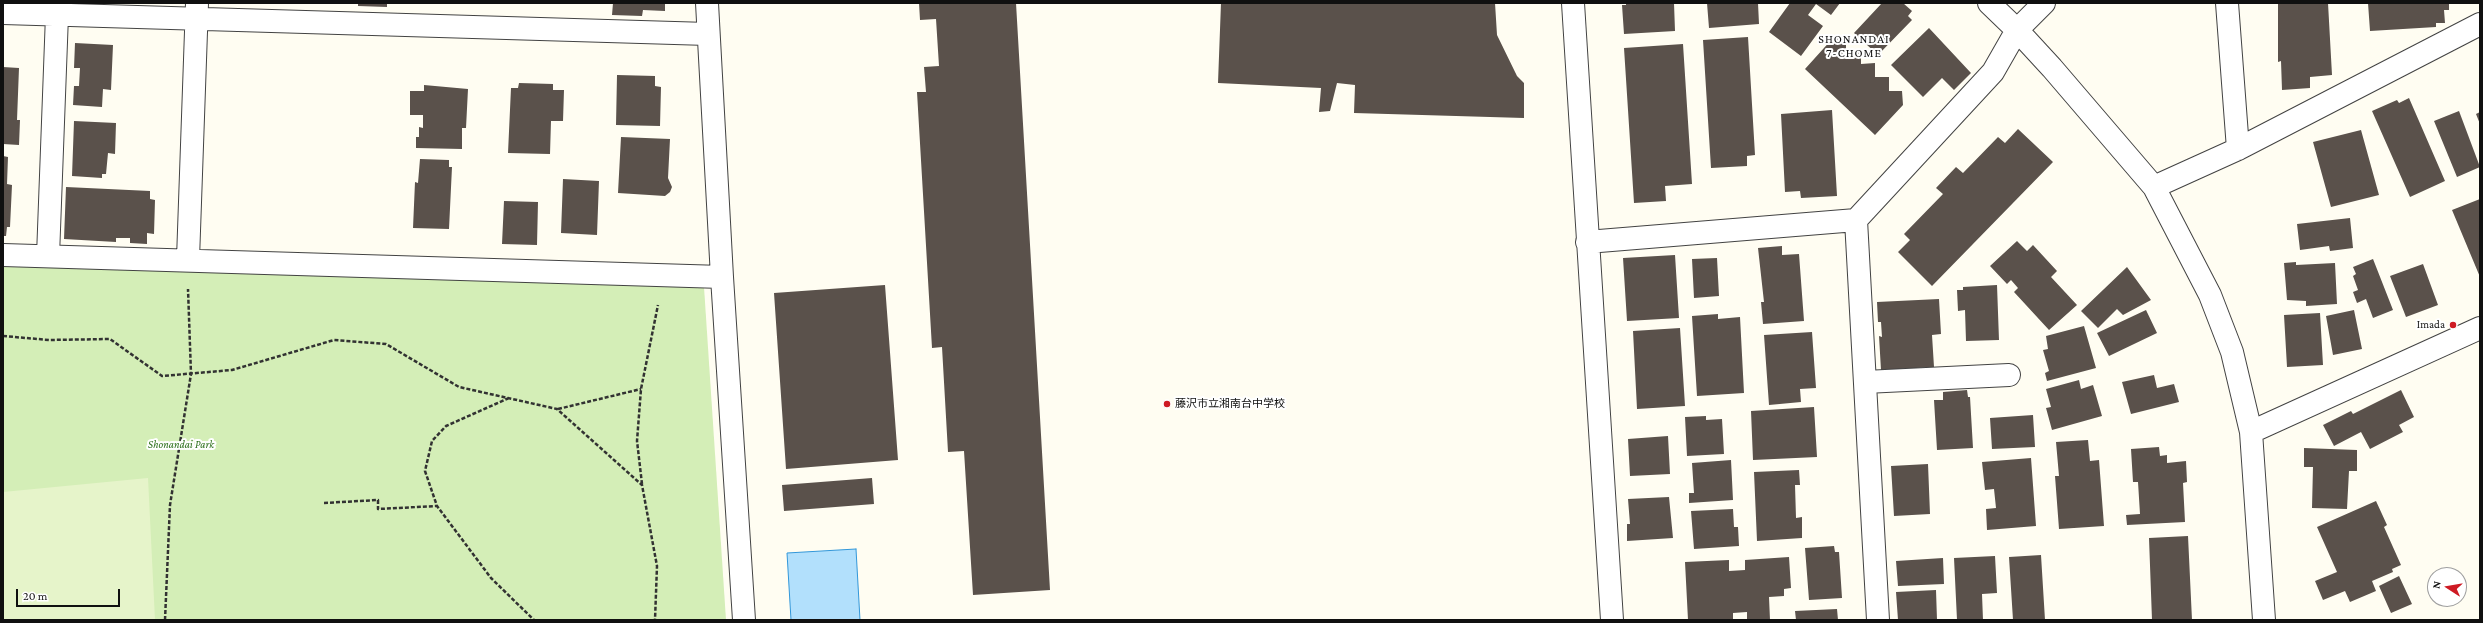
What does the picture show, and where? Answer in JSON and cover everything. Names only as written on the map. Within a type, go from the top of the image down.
[{"type":"street","points":[[707,3],[722,277],[744,620]]},
{"type":"street","points":[[1573,3],[1612,620]]},
{"type":"street","points":[[1989,3],[2017,30],[2154,187],[2210,295],[2232,352],[2251,432],[2264,620]]},
{"type":"street","points":[[1587,242],[1856,220],[1993,72],[2017,30],[2044,3]]},
{"type":"street","points":[[2227,3],[2238,149]]},
{"type":"street","points":[[3,13],[57,15],[197,11],[708,34]]},
{"type":"street","points":[[188,259],[197,11]]},
{"type":"street","points":[[48,256],[57,15]]},
{"type":"street","points":[[2154,187],[2238,149],[2480,24]]},
{"type":"street","points":[[1856,220],[1878,620]]},
{"type":"street","points":[[3,255],[188,259],[722,277]]},
{"type":"street","points":[[2251,432],[2480,328]]},
{"type":"street","points":[[1865,382],[2009,375]]},
{"type":"path","points":[[655,620],[657,566],[642,484],[637,441],[641,389],[664,275]]},
{"type":"path","points":[[165,620],[170,506],[191,374],[188,285]]},
{"type":"path","points":[[3,336],[49,340],[110,339],[162,376],[232,370],[334,340],[386,344],[459,387],[557,409],[641,389]]},
{"type":"path","points":[[510,398],[446,426],[432,441],[425,471],[437,506],[491,578],[534,620]]},
{"type":"path","points":[[557,409],[642,484]]},
{"type":"path","points":[[324,503],[378,500],[378,509],[437,506]]},
{"type":"green space","name":"Shonandai Park","points":[[3,264],[704,287],[726,620],[3,620]]},
{"type":"green space","points":[[148,478],[155,620],[3,620],[3,492]]},
{"type":"water","points":[[856,549],[860,620],[791,620],[787,553]]},
{"type":"building","points":[[358,3],[387,3],[387,7],[358,6]]},
{"type":"building","points":[[613,3],[665,3],[665,11],[643,10],[642,16],[612,15]]},
{"type":"building","points":[[919,3],[1016,3],[1050,590],[973,595],[964,451],[948,452],[942,347],[932,348],[917,92],[926,92],[924,67],[939,66],[936,19],[920,20]]},
{"type":"building","points":[[1221,3],[1495,3],[1497,35],[1517,76],[1524,83],[1524,118],[1354,113],[1355,85],[1337,83],[1330,111],[1319,112],[1321,88],[1218,83]]},
{"type":"building","points":[[1626,3],[1674,3],[1675,31],[1624,34],[1622,5],[1626,5]]},
{"type":"building","points":[[1707,3],[1758,3],[1759,24],[1709,28]]},
{"type":"building","points":[[1790,3],[1840,3],[1831,15],[1816,4],[1808,15],[1823,26],[1801,56],[1769,32]]},
{"type":"building","points":[[1882,3],[1903,3],[1912,11],[1908,16],[1912,20],[1878,55],[1854,33]]},
{"type":"building","points":[[2278,3],[2328,3],[2332,75],[2310,77],[2310,88],[2282,90],[2281,61],[2278,62]]},
{"type":"building","points":[[2368,3],[2449,3],[2449,10],[2444,10],[2445,23],[2436,23],[2436,27],[2370,31]]},
{"type":"building","points":[[1929,28],[1971,73],[1954,90],[1942,78],[1923,97],[1891,65]]},
{"type":"building","points":[[1748,37],[1755,155],[1747,156],[1747,166],[1711,168],[1703,40]]},
{"type":"building","points":[[1833,38],[1846,38],[1846,51],[1861,51],[1861,64],[1875,63],[1875,77],[1889,77],[1889,91],[1902,91],[1903,105],[1875,135],[1805,69]]},
{"type":"building","points":[[75,43],[113,45],[111,90],[103,89],[102,107],[73,105],[74,86],[79,86],[80,68],[74,68]]},
{"type":"building","points":[[1683,44],[1692,184],[1665,186],[1666,201],[1634,203],[1624,48]]},
{"type":"building","points":[[3,67],[19,68],[17,120],[20,120],[19,145],[3,144]]},
{"type":"building","points":[[617,75],[655,76],[655,86],[661,87],[660,126],[616,125]]},
{"type":"building","points":[[519,83],[553,84],[553,90],[564,90],[563,121],[551,121],[550,154],[508,153],[511,88],[518,88]]},
{"type":"building","points":[[424,85],[468,89],[466,128],[462,128],[462,149],[416,148],[416,137],[419,137],[419,127],[423,128],[423,115],[410,115],[410,91],[424,91]]},
{"type":"building","points":[[2409,98],[2445,181],[2410,197],[2372,111],[2397,100],[2399,103]]},
{"type":"building","points":[[1832,110],[1837,196],[1801,198],[1800,191],[1785,192],[1781,114]]},
{"type":"building","points":[[2459,111],[2480,167],[2457,177],[2434,121]]},
{"type":"building","points":[[2480,112],[2480,124],[2476,114]]},
{"type":"building","points":[[74,121],[116,123],[115,154],[108,153],[106,174],[102,174],[102,178],[72,176]]},
{"type":"building","points":[[2018,129],[2053,162],[1932,286],[1898,252],[1910,240],[1904,234],[1943,194],[1936,188],[1956,167],[1963,173],[1998,137],[2005,143]]},
{"type":"building","points":[[2361,130],[2379,195],[2331,207],[2313,142]]},
{"type":"building","points":[[621,137],[670,139],[668,178],[672,187],[670,192],[665,196],[618,193]]},
{"type":"building","points":[[3,156],[8,157],[7,184],[12,185],[10,227],[7,227],[6,236],[3,236]]},
{"type":"building","points":[[420,159],[449,160],[449,167],[452,167],[449,229],[413,228],[415,182],[418,183]]},
{"type":"building","points":[[563,179],[599,181],[597,235],[561,233]]},
{"type":"building","points":[[66,187],[150,191],[150,199],[155,200],[154,234],[147,233],[147,244],[130,243],[130,238],[116,238],[116,242],[64,239]]},
{"type":"building","points":[[2480,199],[2480,277],[2452,210]]},
{"type":"building","points":[[504,201],[538,202],[537,245],[502,244]]},
{"type":"building","points":[[2350,218],[2353,248],[2330,251],[2329,246],[2300,250],[2297,224]]},
{"type":"building","points":[[2017,241],[2027,251],[2033,245],[2057,271],[2051,277],[2077,305],[2049,330],[2014,292],[2018,288],[2011,280],[2007,284],[1990,266]]},
{"type":"building","points":[[1782,246],[1782,255],[1799,254],[1804,321],[1763,324],[1761,302],[1764,302],[1758,248]]},
{"type":"building","points":[[1675,255],[1679,318],[1627,321],[1623,258]]},
{"type":"building","points":[[1717,258],[1719,296],[1694,298],[1692,259]]},
{"type":"building","points":[[2373,259],[2393,310],[2373,318],[2366,299],[2357,303],[2353,292],[2358,290],[2353,276],[2356,274],[2353,267]]},
{"type":"building","points":[[2296,262],[2296,265],[2335,263],[2337,304],[2306,306],[2306,301],[2287,300],[2284,263]]},
{"type":"building","points":[[2423,264],[2438,305],[2406,317],[2390,276]]},
{"type":"building","points":[[2127,267],[2151,300],[2123,315],[2117,309],[2098,328],[2081,311]]},
{"type":"building","points":[[885,285],[898,460],[786,469],[774,293]]},
{"type":"building","points":[[1997,285],[1999,340],[1966,341],[1965,310],[1958,311],[1957,290],[1963,290],[1963,287]]},
{"type":"building","points":[[1939,299],[1941,334],[1932,335],[1934,367],[1881,370],[1879,336],[1882,337],[1881,322],[1878,322],[1877,302]]},
{"type":"building","points":[[2146,310],[2157,333],[2109,356],[2097,333]]},
{"type":"building","points":[[2354,310],[2362,349],[2333,355],[2326,316]]},
{"type":"building","points":[[2320,313],[2323,365],[2287,367],[2284,315]]},
{"type":"building","points":[[1718,314],[1718,319],[1740,317],[1744,393],[1697,396],[1692,316]]},
{"type":"building","points":[[2084,326],[2096,368],[2047,381],[2045,373],[2049,371],[2043,350],[2048,349],[2046,336]]},
{"type":"building","points":[[1680,328],[1685,406],[1637,409],[1633,331]]},
{"type":"building","points":[[1812,332],[1816,388],[1800,389],[1801,402],[1769,405],[1764,335]]},
{"type":"building","points":[[2154,375],[2157,388],[2174,384],[2179,402],[2131,414],[2122,382]]},
{"type":"building","points":[[2079,380],[2081,389],[2093,385],[2102,416],[2052,430],[2046,408],[2051,407],[2046,389]]},
{"type":"building","points":[[1967,390],[1968,397],[1970,397],[1973,448],[1937,450],[1934,400],[1943,400],[1943,392]]},
{"type":"building","points":[[2401,390],[2414,417],[2399,425],[2403,432],[2370,449],[2361,432],[2334,446],[2323,425],[2351,411],[2353,414]]},
{"type":"building","points":[[1814,407],[1817,457],[1753,460],[1751,411]]},
{"type":"building","points":[[2033,415],[2035,447],[1992,449],[1990,418]]},
{"type":"building","points":[[1706,416],[1706,420],[1722,419],[1724,454],[1687,456],[1685,417]]},
{"type":"building","points":[[1668,436],[1670,474],[1630,476],[1628,439]]},
{"type":"building","points":[[2088,440],[2090,461],[2099,460],[2104,526],[2059,529],[2055,476],[2059,476],[2056,442]]},
{"type":"building","points":[[2159,447],[2160,456],[2167,455],[2167,463],[2186,461],[2187,482],[2183,483],[2185,522],[2127,525],[2126,515],[2140,514],[2138,482],[2133,482],[2131,449]]},
{"type":"building","points":[[2304,448],[2357,450],[2357,471],[2349,471],[2347,509],[2312,508],[2313,467],[2304,467]]},
{"type":"building","points":[[2031,458],[2036,526],[1987,530],[1986,509],[1996,508],[1994,489],[1985,490],[1982,462]]},
{"type":"building","points":[[1731,460],[1733,500],[1689,503],[1689,493],[1694,493],[1692,463]]},
{"type":"building","points":[[1928,464],[1930,514],[1894,516],[1891,466]]},
{"type":"building","points":[[1799,470],[1800,485],[1795,485],[1796,518],[1802,517],[1802,538],[1757,541],[1754,472]]},
{"type":"building","points":[[872,478],[874,504],[784,511],[782,485]]},
{"type":"building","points":[[1669,497],[1673,538],[1627,541],[1627,524],[1630,524],[1628,499]]},
{"type":"building","points":[[2376,501],[2387,525],[2384,527],[2401,565],[2392,569],[2393,572],[2372,581],[2376,591],[2350,602],[2345,591],[2323,600],[2315,581],[2337,572],[2317,527]]},
{"type":"building","points":[[1733,509],[1734,527],[1738,527],[1739,546],[1694,549],[1691,511]]},
{"type":"building","points":[[2188,536],[2192,620],[2152,620],[2149,538]]},
{"type":"building","points":[[1834,546],[1835,552],[1839,552],[1842,598],[1809,600],[1805,548]]},
{"type":"building","points":[[2041,555],[2045,620],[2013,620],[2009,557]]},
{"type":"building","points":[[1995,556],[1997,593],[1982,594],[1983,620],[1957,620],[1954,558]]},
{"type":"building","points":[[1789,557],[1791,588],[1784,589],[1784,596],[1769,597],[1770,620],[1747,620],[1747,612],[1733,613],[1733,620],[1688,620],[1685,562],[1729,560],[1729,571],[1745,570],[1745,560]]},
{"type":"building","points":[[1943,558],[1944,584],[1898,586],[1896,561]]},
{"type":"building","points":[[2399,576],[2412,604],[2391,613],[2379,586]]},
{"type":"building","points":[[1936,590],[1937,620],[1898,620],[1896,592]]},
{"type":"building","points":[[1837,609],[1838,620],[1796,620],[1795,611]]},
{"type":"place","name":"Imada","points":[[2453,325]]},
{"type":"place","name":"藤沢市立湘南台中学校","points":[[1167,404]]},
{"type":"district","name":"SHONANDAI 7-CHOME","points":[[1854,46]]}]
